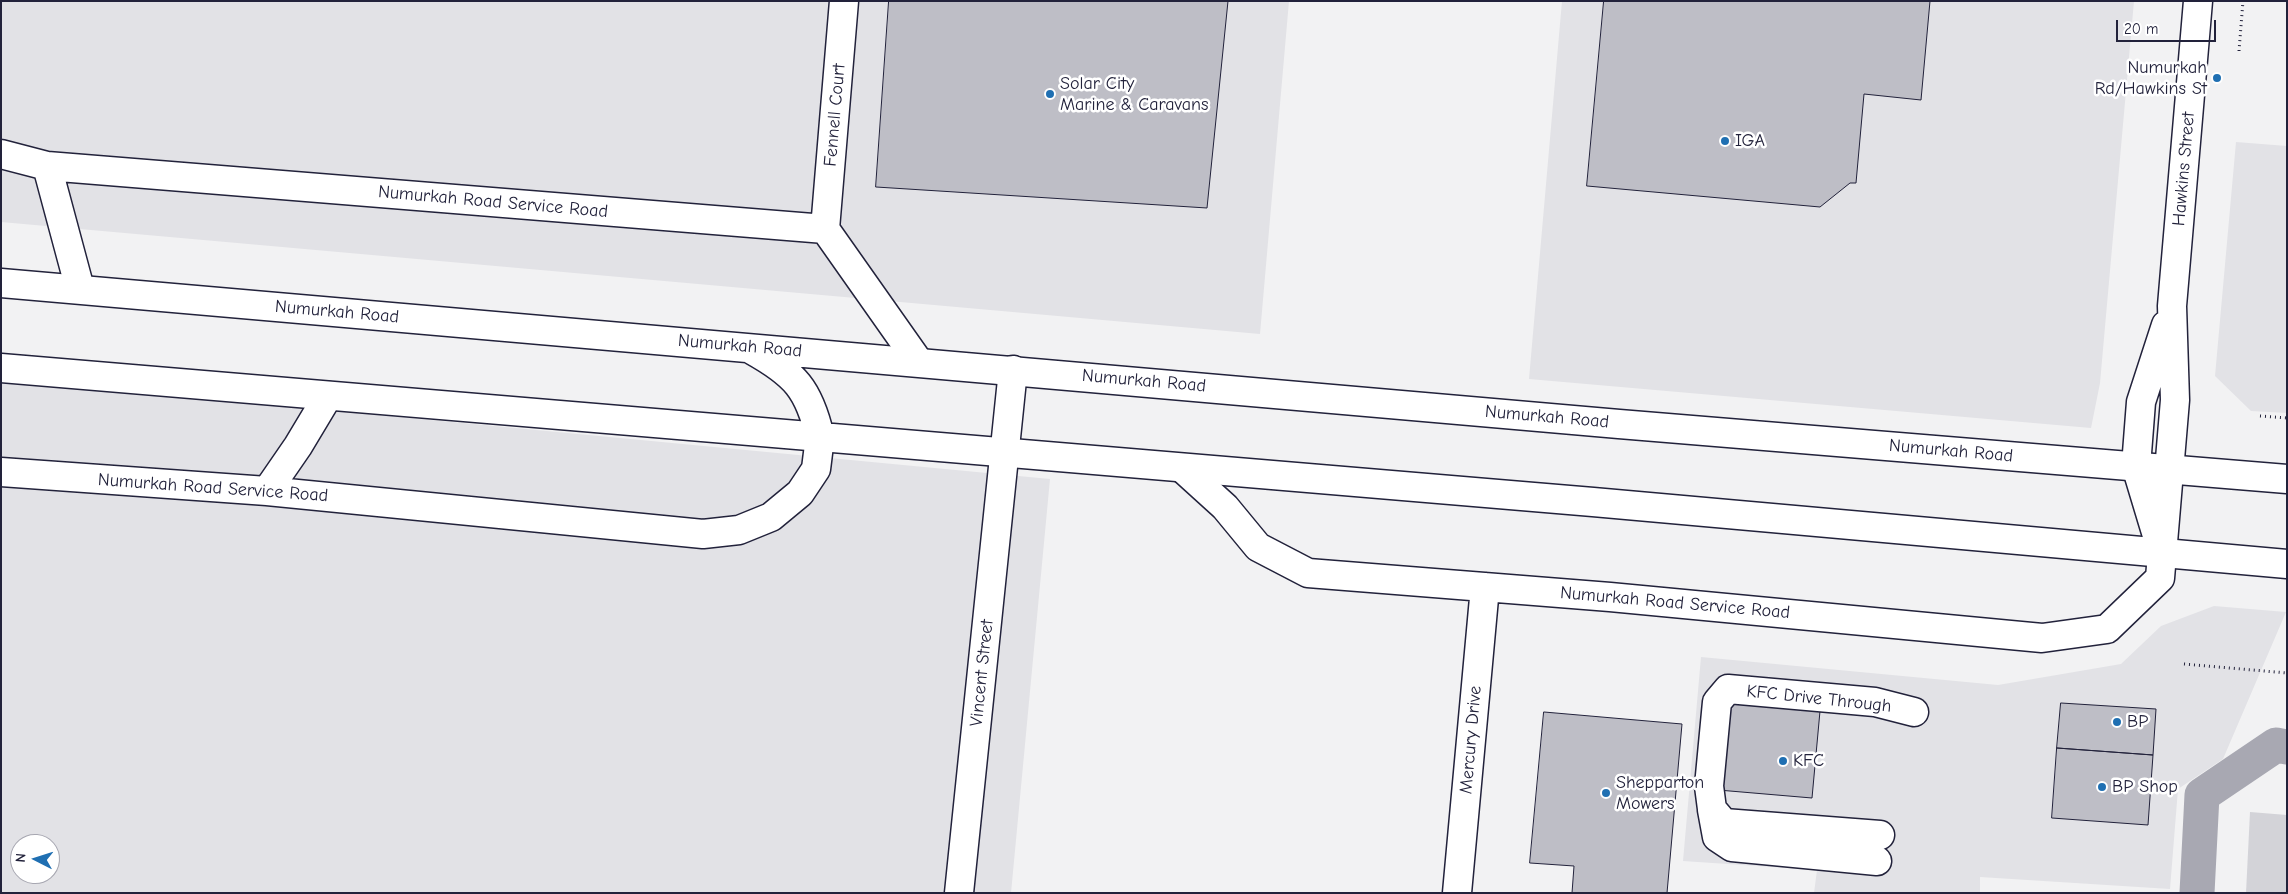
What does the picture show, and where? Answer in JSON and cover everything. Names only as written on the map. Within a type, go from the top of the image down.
[{"type":"main road","name":"Fennell Court","points":[[825,229],[844,1]]},
{"type":"main road","name":"Hawkins Street","points":[[2170,469],[2175,400],[2172,306],[2198,1]]},
{"type":"main road","name":"Numurkah Road Service Road","points":[[1,154],[47,166],[825,229]]},
{"type":"main road","points":[[47,166],[80,289]]},
{"type":"main road","points":[[825,229],[918,361]]},
{"type":"main road","name":"Numurkah Road","points":[[1,283],[918,361],[1619,424],[2287,479]]},
{"type":"main road","name":"Hawkins Street","points":[[2136,466],[2140,402],[2172,306]]},
{"type":"main road","points":[[746,347],[776,363],[799,384],[813,409],[820,437]]},
{"type":"main road","points":[[1,368],[2287,564]]},
{"type":"main road","name":"Vincent Street","points":[[959,893],[1013,370]]},
{"type":"main road","points":[[267,491],[298,446],[328,396]]},
{"type":"main road","name":"Numurkah Road Service Road","points":[[1,472],[267,491],[703,534],[739,530],[771,517],[800,493],[816,470],[820,437]]},
{"type":"main road","points":[[2136,466],[2163,552]]},
{"type":"main road","name":"Numurkah Road Service Road","points":[[1182,468],[1225,507],[1258,547],[1308,574],[1620,598],[2042,638],[2107,628],[2160,578],[2170,469]]},
{"type":"main road","name":"Mercury Drive","points":[[1457,893],[1485,587]]},
{"type":"main road","name":"KFC Drive Through","points":[[1878,848],[1724,823],[1712,809],[1709,786],[1717,702],[1728,689],[1875,702],[1914,712]]},
{"type":"path","points":[[2239,52],[2243,1]]},
{"type":"path","points":[[2260,416],[2287,418]]},
{"type":"path","points":[[2184,664],[2287,673]]},
{"type":"shaded area","points":[[1,1],[1289,1],[1260,334],[1,222]]},
{"type":"shaded area","points":[[1562,1],[2134,1],[2100,383],[2091,428],[1529,379]]},
{"type":"shaded area","points":[[2236,142],[2287,146],[2287,413],[2251,411],[2215,376]]},
{"type":"shaded area","points":[[1,379],[1050,479],[1011,893],[1,893]]},
{"type":"shaded area","points":[[2214,606],[2286,612],[2223,759],[2178,789],[2170,889],[1980,877],[1980,893],[1814,893],[1817,870],[1683,861],[1701,657],[1998,685],[2121,664],[2161,626]]},
{"type":"shaded area","points":[[2250,812],[2287,815],[2287,893],[2246,893]]},
{"type":"building","name":"Solar City Marine & Caravans","points":[[889,1],[1228,1],[1207,208],[876,187]]},
{"type":"building","name":"IGA","points":[[1604,1],[1930,1],[1921,100],[1864,94],[1856,183],[1850,183],[1820,207],[1587,186]]},
{"type":"building","points":[[1726,703],[1820,711],[1812,798],[1718,790]]},
{"type":"building","points":[[2061,703],[2156,709],[2153,755],[2057,748]]},
{"type":"building","name":"Shepparton Mowers","points":[[1544,712],[1682,724],[1667,893],[1572,893],[1574,866],[1530,863]]},
{"type":"building","name":"BP Shop","points":[[2057,748],[2153,755],[2148,825],[2052,818]]},
{"type":"waterway","points":[[2197,893],[2202,795],[2276,745],[2287,747]]},
{"type":"place","name":"Numurkah Rd/Hawkins St","points":[[2217,78]]},
{"type":"place","name":"Solar City Marine & Caravans","points":[[1050,94]]},
{"type":"place","name":"IGA","points":[[1725,141]]},
{"type":"place","name":"BP","points":[[2117,722]]},
{"type":"place","name":"KFC","points":[[1783,761]]},
{"type":"place","name":"BP Shop","points":[[2102,787]]},
{"type":"place","name":"Shepparton Mowers","points":[[1606,793]]}]
